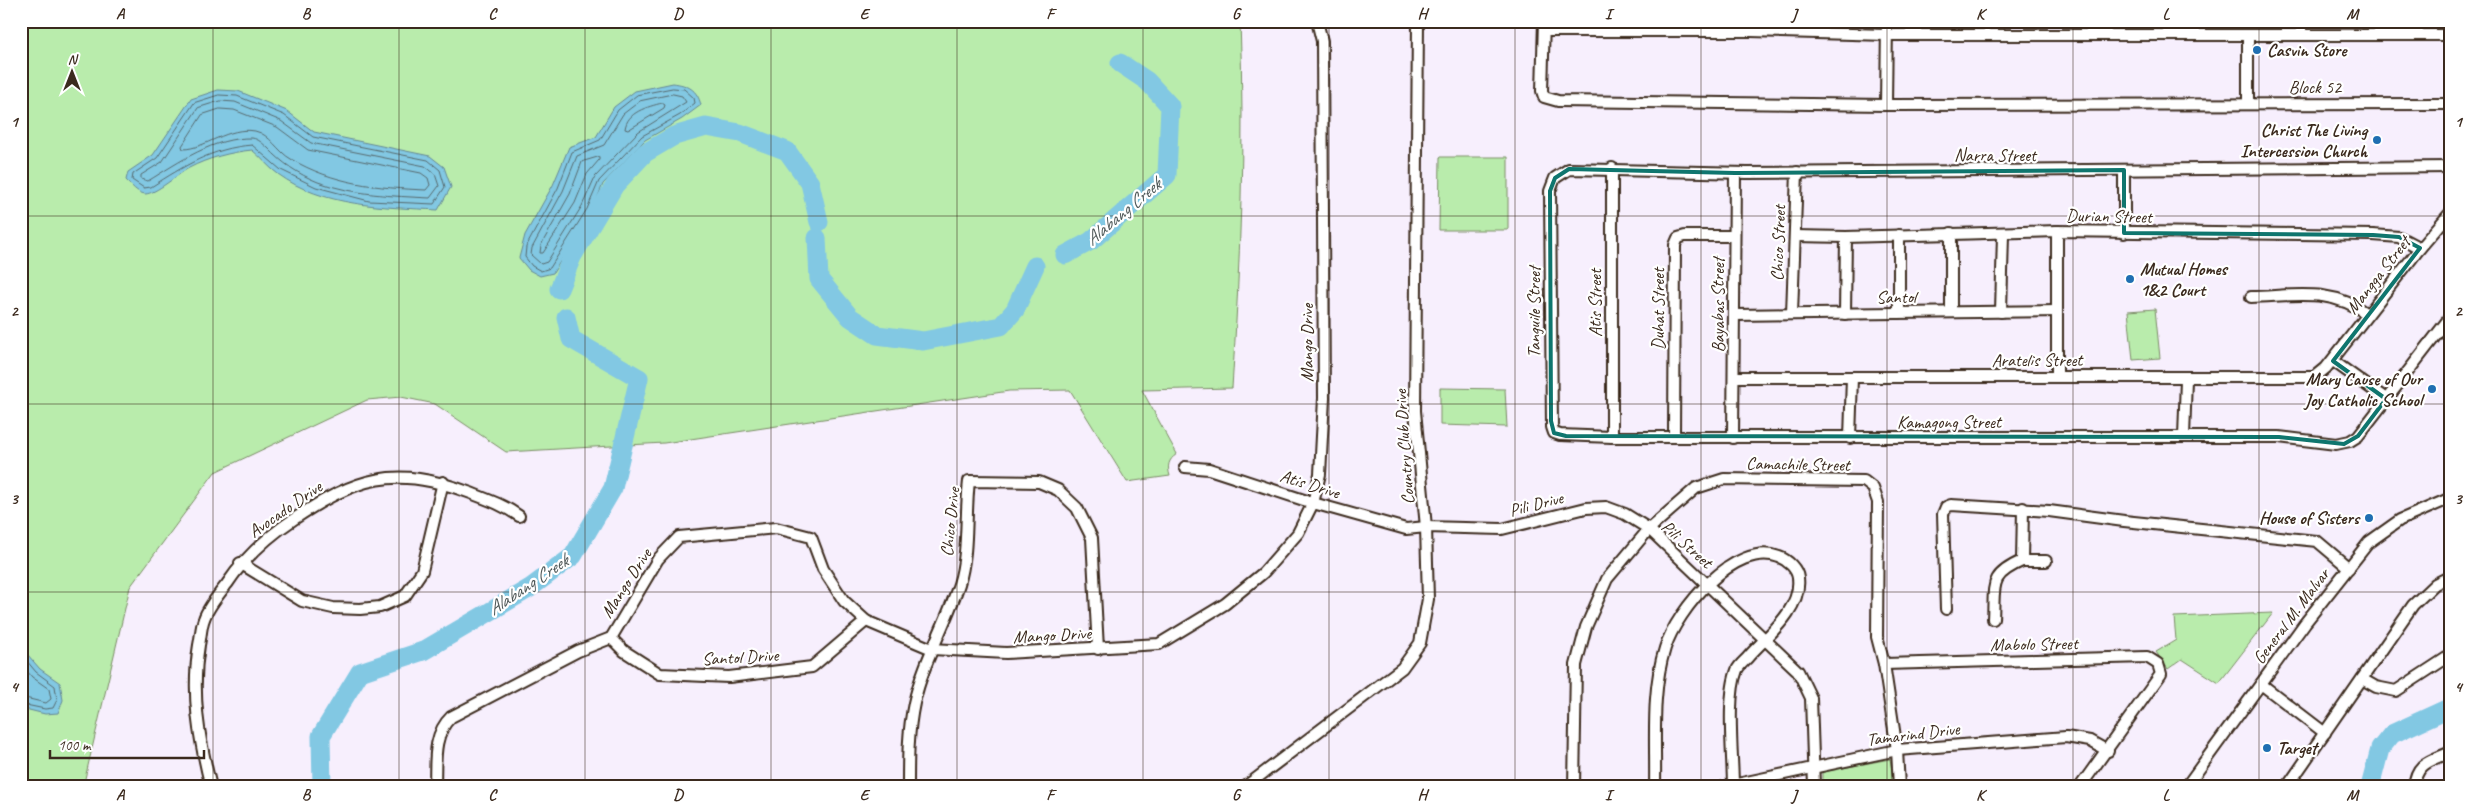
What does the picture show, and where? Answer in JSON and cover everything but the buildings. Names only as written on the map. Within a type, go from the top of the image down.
[{"type":"street","name":"Mango Drive","points":[[436,787],[438,736],[442,725],[451,717],[578,651],[611,638],[658,559],[680,537],[776,528],[811,537],[823,568],[844,600],[866,621],[932,649],[1006,653],[1159,644],[1225,604],[1263,574],[1298,533],[1314,503],[1320,474],[1324,398],[1322,41],[1316,21]]},
{"type":"street","name":"Country Club Drive","points":[[1246,787],[1402,668],[1420,643],[1428,600],[1426,527],[1415,411],[1418,21]]},
{"type":"street","points":[[1815,21],[1815,32]]},
{"type":"street","points":[[1886,106],[1887,21]]},
{"type":"street","points":[[2301,21],[2301,34]]},
{"type":"street","points":[[1544,26],[1750,26],[1815,32],[1887,35],[2451,35]]},
{"type":"street","name":"Block 52","points":[[1544,26],[1542,91],[1544,97],[1558,101],[1886,106],[2451,104]]},
{"type":"street","points":[[2248,35],[2248,104]]},
{"type":"street","name":"Narra Street","points":[[1550,190],[1555,178],[1569,169],[1612,168],[1735,173],[2451,167]]},
{"type":"street","name":"Atis Street","points":[[1612,168],[1612,437]]},
{"type":"street","points":[[2124,170],[2124,232]]},
{"type":"street","name":"Chico Street","points":[[1792,314],[1797,172]]},
{"type":"street","name":"Bayabas Street","points":[[1733,438],[1735,173]]},
{"type":"street","name":"Tanguile Street","points":[[1550,190],[1551,421],[1554,432]]},
{"type":"street","name":"Mangga Street","points":[[2333,361],[2367,314],[2451,212]]},
{"type":"street","points":[[2057,231],[2058,376]]},
{"type":"street","name":"Durian Street","points":[[1795,236],[1846,237],[2057,231],[2373,235],[2399,238],[2420,248]]},
{"type":"street","points":[[1951,233],[1951,312]]},
{"type":"street","points":[[2002,312],[2003,234]]},
{"type":"street","points":[[1899,235],[1899,313]]},
{"type":"street","name":"Duhat Street","points":[[1674,437],[1675,245],[1678,238],[1685,236],[1734,236]]},
{"type":"street","points":[[1845,314],[1846,237]]},
{"type":"street","points":[[2251,297],[2331,296],[2354,304],[2367,314]]},
{"type":"street","name":"Santol","points":[[1735,315],[2057,311]]},
{"type":"street","points":[[2333,361],[2386,399],[2451,316]]},
{"type":"street","name":"Aratelis Street","points":[[1734,377],[2058,376],[2186,379],[2307,378],[2321,374],[2333,361]]},
{"type":"street","points":[[1850,438],[1852,377]]},
{"type":"street","points":[[2184,437],[2186,379]]},
{"type":"street","name":"Kamagong Street","points":[[1554,432],[1566,436],[1733,438],[2279,437],[2344,444],[2358,436],[2386,399]]},
{"type":"street","name":"Atis Drive","points":[[1185,467],[1209,468],[1314,503],[1406,529],[1426,527]]},
{"type":"street","name":"Avocado Drive","points":[[211,787],[201,747],[195,700],[196,662],[204,618],[240,563],[271,535],[346,488],[376,480],[417,477],[443,482],[503,504],[518,516]]},
{"type":"street","name":"Camachile Street","points":[[1649,529],[1696,488],[1724,479],[1864,481],[1872,488],[1878,502],[1877,637],[1884,664]]},
{"type":"street","points":[[240,563],[302,601],[332,608],[360,609],[380,607],[405,596],[422,571],[429,549],[443,482]]},
{"type":"street","name":"Chico Drive","points":[[908,787],[908,738],[914,702],[932,649],[959,583],[965,548],[969,482],[1039,482],[1058,490],[1077,508],[1092,538],[1098,649]]},
{"type":"street","name":"General M. Malvar","points":[[2186,787],[2261,684],[2369,542],[2400,520],[2451,498]]},
{"type":"street","points":[[1946,608],[1944,514],[1946,507],[1951,505],[2022,508],[2124,521],[2317,541],[2349,568]]},
{"type":"street","name":"Pili Drive","points":[[1426,527],[1502,529],[1586,508],[1606,508],[1625,514],[1649,529]]},
{"type":"street","points":[[2022,508],[2022,561]]},
{"type":"street","name":"Pili Street","points":[[1574,787],[1576,665],[1586,626],[1607,579],[1649,529],[1798,671],[1811,698],[1814,787]]},
{"type":"street","points":[[1656,787],[1656,686],[1665,647],[1680,616],[1707,584],[1735,562],[1770,553],[1783,558],[1793,567],[1798,577],[1798,591],[1786,616],[1737,669],[1732,702],[1730,786]]},
{"type":"street","points":[[1993,619],[1995,582],[1998,574],[2022,561],[2046,561]]},
{"type":"street","points":[[2286,787],[2413,605],[2435,584],[2451,576]]},
{"type":"street","name":"Santol Drive","points":[[611,638],[624,651],[660,674],[729,677],[812,667],[866,621]]},
{"type":"street","points":[[2362,679],[2376,687],[2396,691],[2451,655]]},
{"type":"street","name":"Mabolo Street","points":[[1884,664],[2147,658],[2158,664],[2161,674],[2108,751],[2080,787]]},
{"type":"street","points":[[1884,664],[1897,750],[1899,787]]},
{"type":"street","points":[[2261,684],[2324,733]]},
{"type":"street","name":"Tamarind Drive","points":[[1730,786],[1897,750],[2066,736],[2090,741],[2108,751]]},
{"type":"street","points":[[2414,787],[2418,770],[2425,763],[2451,752]]},
{"type":"highlighted area","points":[[1569,169],[1735,173],[2124,170],[2124,233],[2373,235],[2399,237],[2420,248],[2333,361],[2386,399],[2358,436],[2344,444],[2279,437],[1566,436],[1554,433],[1551,421],[1550,191],[1555,178]]},
{"type":"green space","points":[[21,21],[1240,21],[1241,205],[1232,388],[1142,390],[1177,454],[1169,464],[1170,476],[1127,482],[1070,390],[1009,391],[664,443],[506,452],[435,404],[401,397],[367,400],[215,472],[130,587],[83,787],[21,787]]},
{"type":"green space","points":[[1440,157],[1508,157],[1508,230],[1439,230]]},
{"type":"green space","points":[[2155,309],[2160,358],[2133,360],[2128,311]]},
{"type":"green space","points":[[1440,388],[1505,389],[1507,427],[1440,425]]},
{"type":"green space","points":[[2273,613],[2219,683],[2182,659],[2168,669],[2156,652],[2176,640],[2174,617]]},
{"type":"green space","points":[[1890,759],[1895,787],[1822,787],[1822,772]]},
{"type":"water","points":[[673,83],[691,89],[697,95],[701,105],[682,119],[645,140],[603,184],[592,211],[553,273],[540,276],[529,270],[519,258],[525,235],[553,185],[569,147],[596,137],[614,107],[635,91]]},
{"type":"water","points":[[218,90],[238,91],[287,111],[314,132],[430,156],[444,167],[451,187],[438,210],[355,203],[314,193],[296,185],[274,171],[252,150],[220,156],[196,164],[150,193],[145,194],[134,188],[126,180],[128,172],[153,155],[191,99]]},
{"type":"water","points":[[21,647],[40,669],[60,683],[63,700],[58,713],[45,714],[21,708]]},
{"type":"waterway","name":"Alabang Creek","points":[[1065,255],[1091,241],[1167,175],[1170,106],[1147,81],[1120,63]]},
{"type":"waterway","name":"Alabang Creek","points":[[559,289],[572,257],[615,185],[645,153],[674,136],[706,127],[740,133],[787,151],[810,183],[819,222]]},
{"type":"waterway","name":"Alabang Creek","points":[[817,238],[819,279],[850,317],[877,335],[923,341],[1001,326],[1015,310],[1035,266]]},
{"type":"waterway","name":"Alabang Creek","points":[[322,787],[321,736],[360,672],[423,651],[530,588],[573,556],[613,488],[639,378],[571,339],[566,317]]},
{"type":"waterway","points":[[2370,787],[2380,749],[2392,734],[2451,707]]},
{"type":"place","name":"Casvin Store","points":[[2257,50]]},
{"type":"place","name":"Christ The Living Intercession Church","points":[[2377,140]]},
{"type":"place","name":"Mutual Homes 1&2 Court","points":[[2130,279]]},
{"type":"place","name":"Mary Cause of Our Joy Catholic School","points":[[2432,389]]},
{"type":"place","name":"House of Sisters","points":[[2369,518]]},
{"type":"place","name":"Target","points":[[2267,748]]}]
